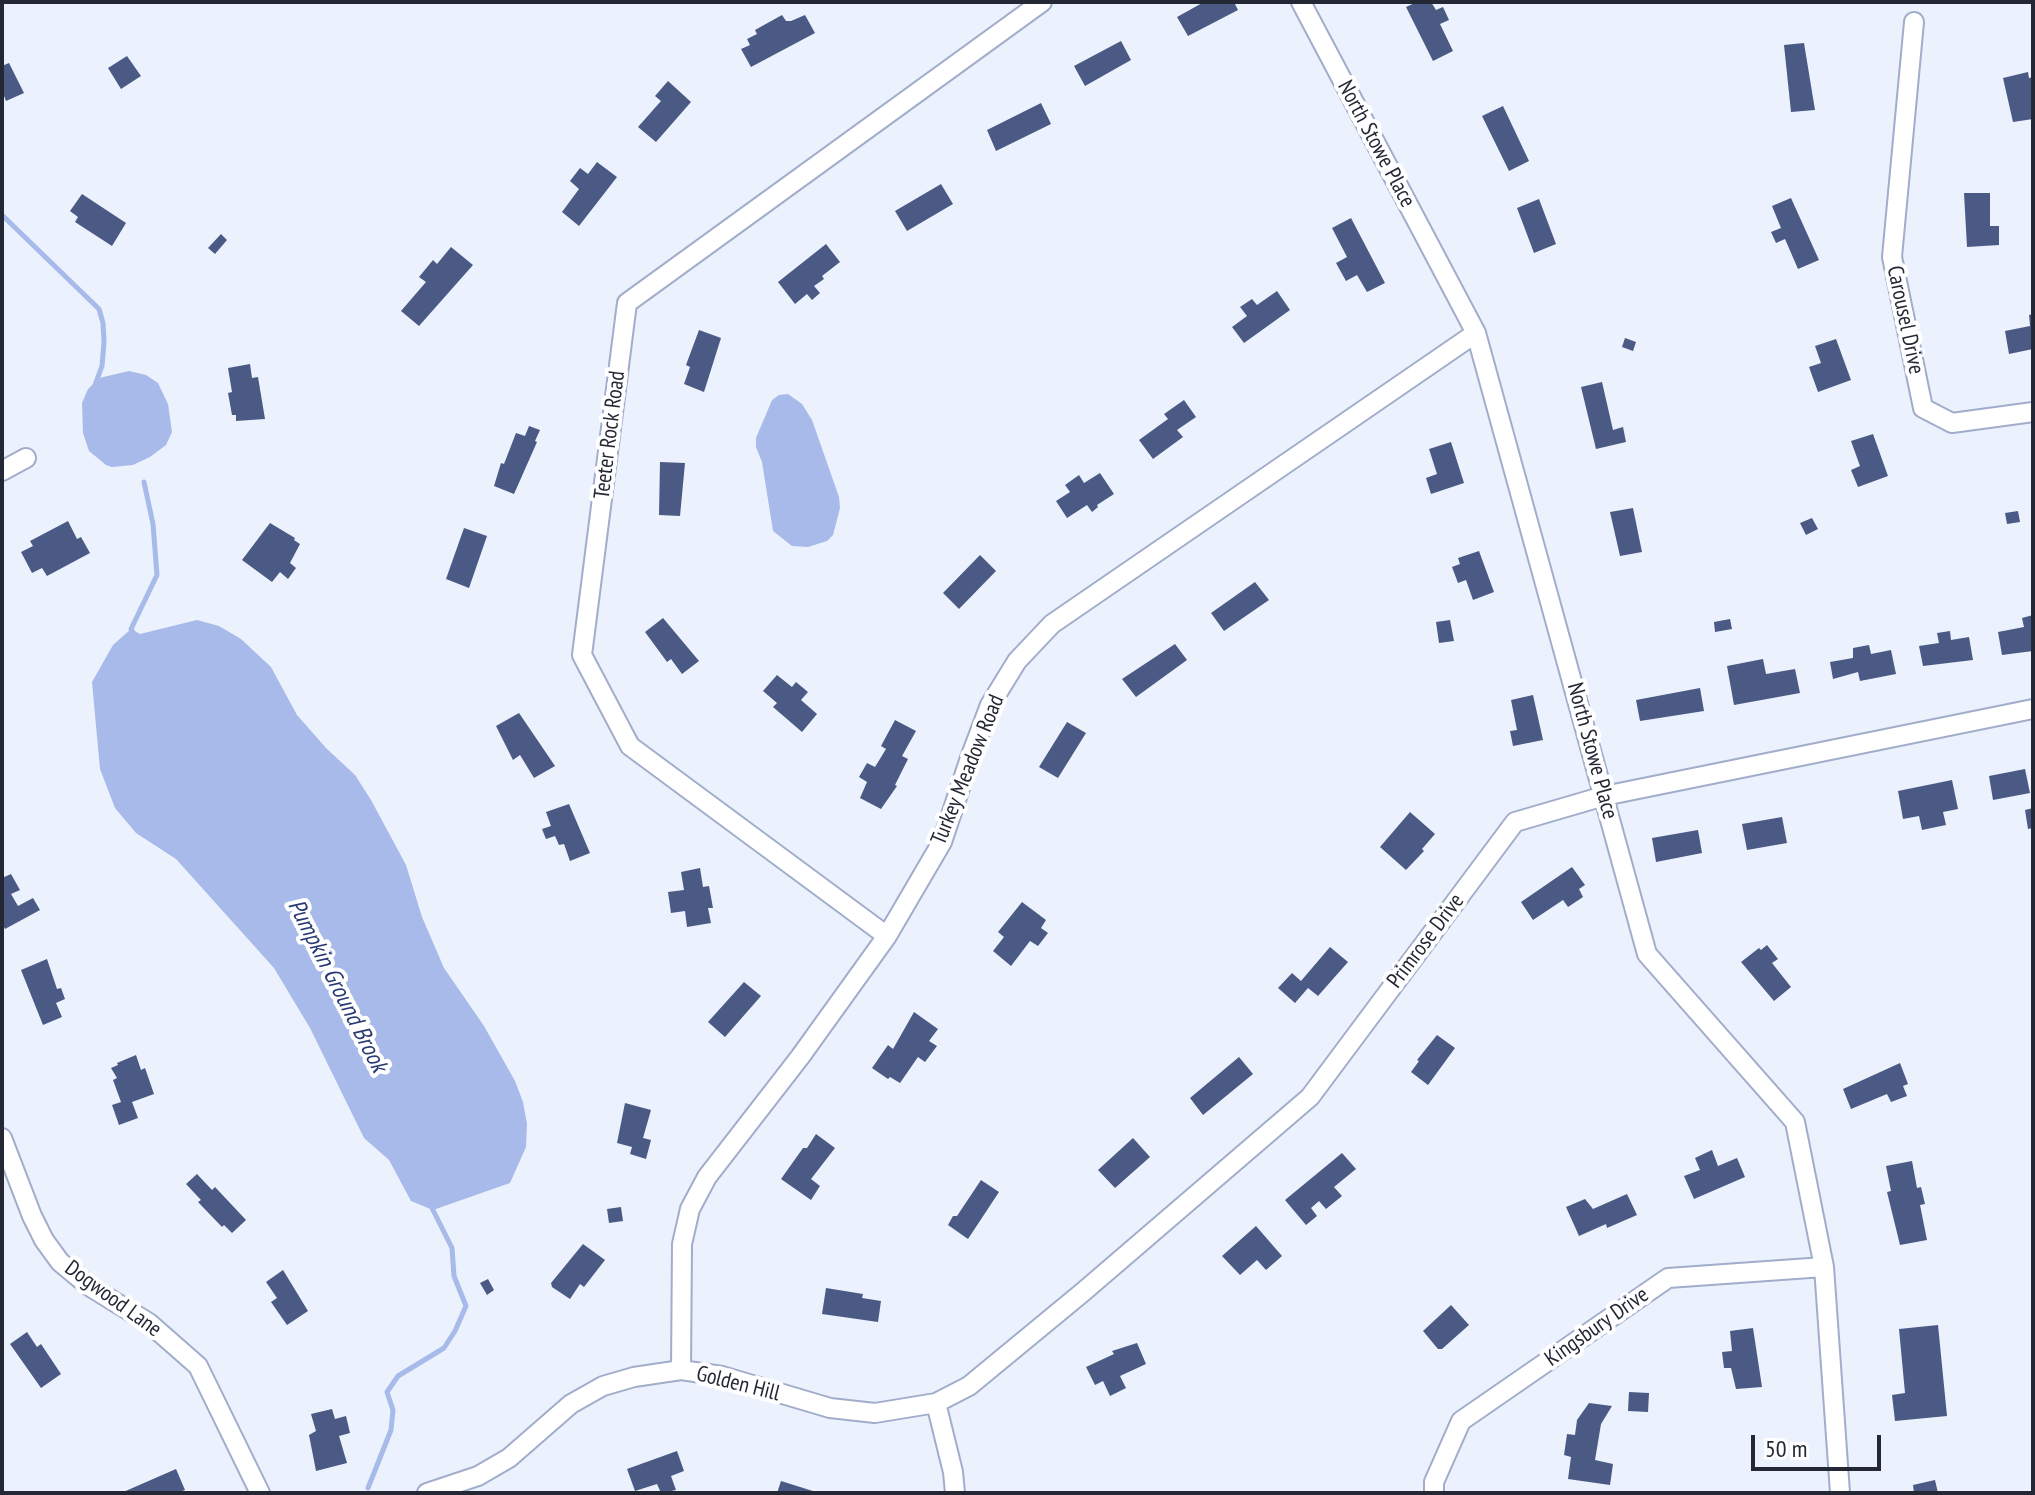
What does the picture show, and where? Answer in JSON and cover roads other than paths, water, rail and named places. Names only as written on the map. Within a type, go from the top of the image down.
[{"type":"street","name":"Teeter Rock Road","points":[[887,936],[630,746],[582,655],[627,303],[1042,2]]},
{"type":"street","name":"North Stowe Place","points":[[1301,2],[1476,333],[1647,954],[1795,1122],[1824,1267],[1840,1493]]},
{"type":"street","name":"Carousel Drive","points":[[1914,22],[1892,257],[1923,408],[1952,423],[2033,412]]},
{"type":"street","name":"Turkey Meadow Road","points":[[681,1370],[682,1244],[690,1209],[707,1177],[800,1057],[887,936],[942,842],[990,705],[1017,661],[1052,624],[1476,333]]},
{"type":"street","points":[[2,471],[26,458]]},
{"type":"street","name":"Primrose Drive","points":[[936,1403],[969,1386],[1310,1097],[1515,822],[1604,796],[2033,709]]},
{"type":"street","name":"Dogwood Lane","points":[[2,1138],[44,1240],[60,1262],[89,1286],[149,1323],[198,1366],[260,1493]]},
{"type":"street","name":"Kingsbury Drive","points":[[1434,1493],[1434,1482],[1461,1421],[1668,1278],[1824,1267]]},
{"type":"street","name":"Golden Hill","points":[[427,1493],[478,1476],[509,1458],[571,1404],[603,1386],[634,1377],[681,1370],[722,1376],[830,1408],[875,1413],[936,1403]]},
{"type":"street","points":[[936,1403],[955,1493]]},
{"type":"water","points":[[129,371],[146,375],[158,383],[168,404],[172,432],[166,445],[150,457],[133,465],[112,467],[89,451],[83,433],[82,403],[88,389],[99,378]]},
{"type":"water","points":[[788,394],[802,404],[812,420],[839,497],[840,508],[833,535],[827,541],[808,547],[792,546],[773,531],[762,462],[756,447],[756,438],[772,400]]},
{"type":"water","points":[[197,620],[219,626],[241,639],[271,667],[297,715],[355,775],[371,800],[406,865],[422,917],[444,968],[484,1026],[515,1081],[523,1102],[527,1124],[526,1147],[510,1183],[433,1210],[411,1201],[389,1160],[364,1138],[310,1028],[274,968],[176,859],[136,833],[115,808],[100,769],[92,682],[113,645],[131,629],[140,634]]},
{"type":"waterway","name":"Pumpkin Ground Brook","points":[[2,215],[99,309],[104,342],[102,366],[95,385]]},
{"type":"waterway","name":"Pumpkin Ground Brook","points":[[134,634],[131,629],[157,575],[153,524],[144,482]]},
{"type":"waterway","name":"Pumpkin Ground Brook","points":[[368,1488],[391,1430],[393,1410],[387,1392],[398,1376],[444,1348],[466,1306],[454,1276],[452,1248],[430,1204]]}]
